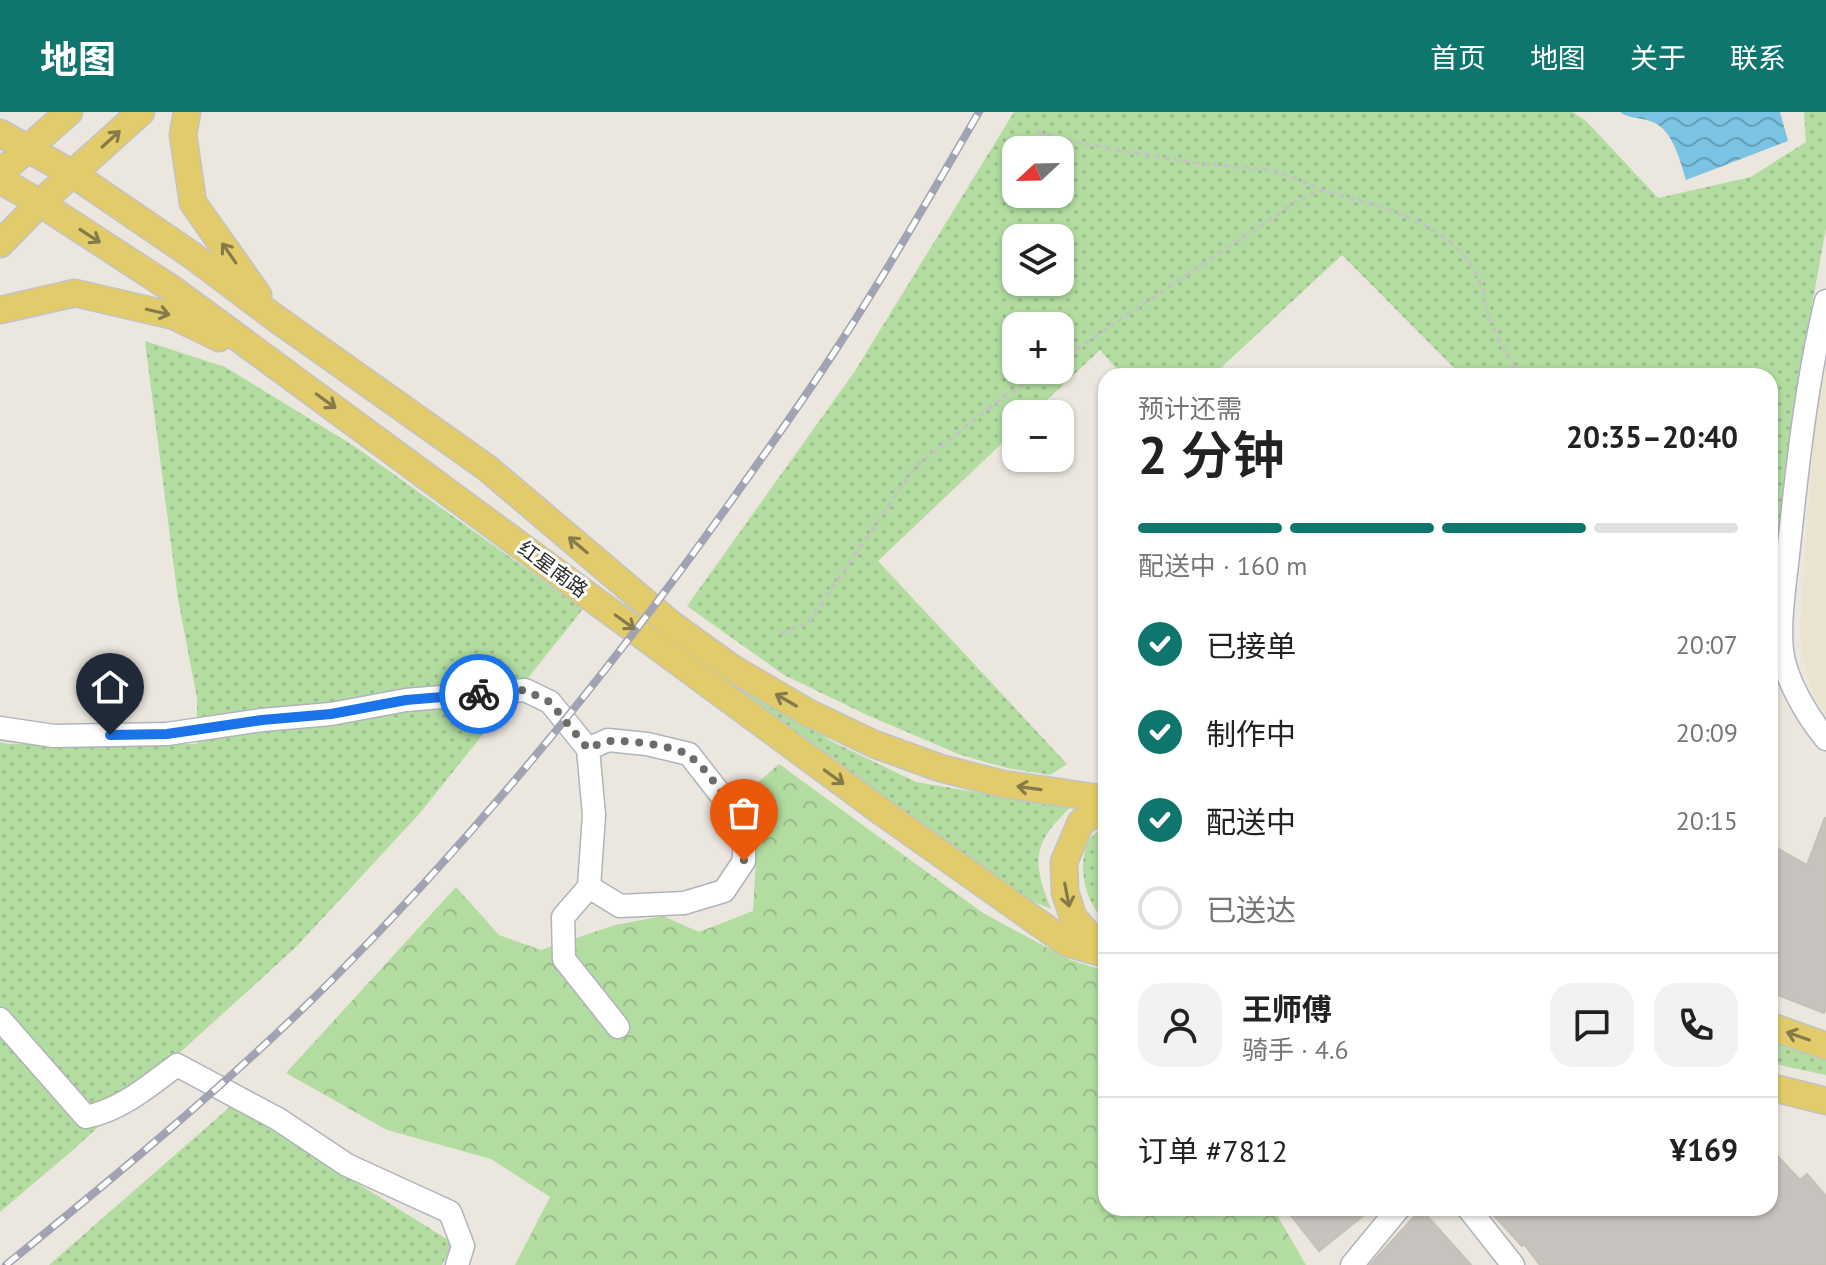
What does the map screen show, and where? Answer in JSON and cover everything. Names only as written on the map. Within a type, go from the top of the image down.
[{"type":"main road","points":[[0,173],[69,112]]},
{"type":"main road","points":[[0,244],[40,203],[141,112]]},
{"type":"main road","points":[[187,112],[183,135],[193,203],[274,317]]},
{"type":"main road","points":[[0,133],[27,148]]},
{"type":"main road","name":"红星南路","points":[[27,148],[73,174],[193,256],[487,468],[671,624],[732,668],[807,712],[874,744],[940,768],[1003,784],[1098,798]]},
{"type":"main road","name":"红星南路","points":[[0,180],[172,289],[894,821],[1067,943],[1098,952]]},
{"type":"main road","points":[[0,310],[75,293],[174,316],[286,372]]},
{"type":"main road","points":[[1098,812],[1081,822],[1064,862],[1065,892],[1073,917],[1098,945]]},
{"type":"main road","points":[[1778,1029],[1826,1046]]},
{"type":"main road","points":[[1778,1089],[1826,1101]]},
{"type":"street","points":[[1778,649],[1795,488],[1818,332],[1826,301]]},
{"type":"street","points":[[1778,661],[1812,721],[1826,739]]},
{"type":"street","points":[[0,728],[54,736],[167,734],[331,714],[406,700],[525,690],[550,702],[588,749],[594,815],[589,887],[563,917],[564,959],[618,1027]]},
{"type":"street","points":[[588,749],[608,740],[647,744],[689,754],[728,804],[744,841],[744,861],[724,891],[684,903],[620,906],[589,887]]},
{"type":"street","points":[[0,1019],[86,1117],[106,1113],[177,1065],[278,1119],[347,1165],[450,1212],[463,1246],[457,1265]]},
{"type":"street","points":[[1352,1265],[1392,1216]]},
{"type":"street","points":[[1474,1216],[1513,1265]]},
{"type":"path","points":[[1037,131],[1060,139],[1195,163],[1273,170],[1323,190],[1425,223],[1469,260],[1481,283],[1488,313],[1515,368]]},
{"type":"path","points":[[1074,351],[1300,199],[1323,190]]},
{"type":"path","points":[[781,634],[809,622],[916,466],[1023,384]]},
{"type":"shaded area","points":[[1826,368],[1826,714],[1814,697],[1805,670],[1800,632],[1815,419]]},
{"type":"green space","points":[[1014,112],[1573,112],[1587,122],[1658,198],[1751,177],[1806,142],[1804,112],[1826,112],[1826,228],[1807,332],[1778,562],[1778,368],[1454,368],[1342,255],[1221,368],[1116,368],[1100,350],[1074,374],[1074,312],[1002,312],[1002,384],[1064,384],[1047,400],[1002,400],[1002,443],[878,561],[1067,764],[1050,775],[1007,768],[961,755],[784,675],[687,606],[855,371]]},
{"type":"green space","points":[[145,341],[225,367],[354,446],[583,609],[420,813],[296,947],[74,1149],[0,1212],[0,742],[197,744],[197,698],[178,599]]},
{"type":"green space","points":[[664,626],[831,741],[916,782],[1070,808],[1048,832],[1039,854],[1041,878],[1051,909],[1018,895],[659,633]]},
{"type":"green space","points":[[779,764],[983,913],[1070,960],[1098,969],[1098,1216],[1278,1216],[1306,1265],[515,1265],[550,1197],[491,1159],[387,1130],[286,1073],[456,887],[499,935],[541,950],[615,925],[663,916],[699,932],[753,911],[756,856],[746,793]]},
{"type":"green space","points":[[1098,831],[1098,912],[1088,895],[1083,874],[1085,852]]},
{"type":"green space","points":[[1778,1041],[1826,1059],[1826,1075],[1778,1065]]},
{"type":"green space","points":[[232,1105],[453,1243],[442,1265],[49,1265]]},
{"type":"water","points":[[1620,112],[1780,112],[1788,141],[1686,180],[1674,145],[1664,130],[1658,124]]},
{"type":"building","points":[[1825,817],[1824,1013],[1778,995],[1778,849],[1807,865]]},
{"type":"building","points":[[1778,1157],[1800,1180],[1807,1174],[1826,1196],[1826,1265],[1540,1265],[1524,1244],[1522,1246],[1494,1216],[1778,1216]]},
{"type":"building","points":[[1291,1216],[1363,1216],[1319,1251]]},
{"type":"building","points":[[1415,1216],[1427,1216],[1471,1265],[1370,1265]]},
{"type":"railway","points":[[6,1265],[173,1126],[294,1017],[440,866],[541,749],[684,567],[795,411],[908,234],[979,112]]},
{"type":"way so far","points":[[479,694],[525,690],[550,702],[588,749],[608,740],[647,744],[689,754],[728,804],[744,841],[744,861]]},
{"type":"route","points":[[110,735],[167,734],[331,714],[406,700],[479,694]]}]
